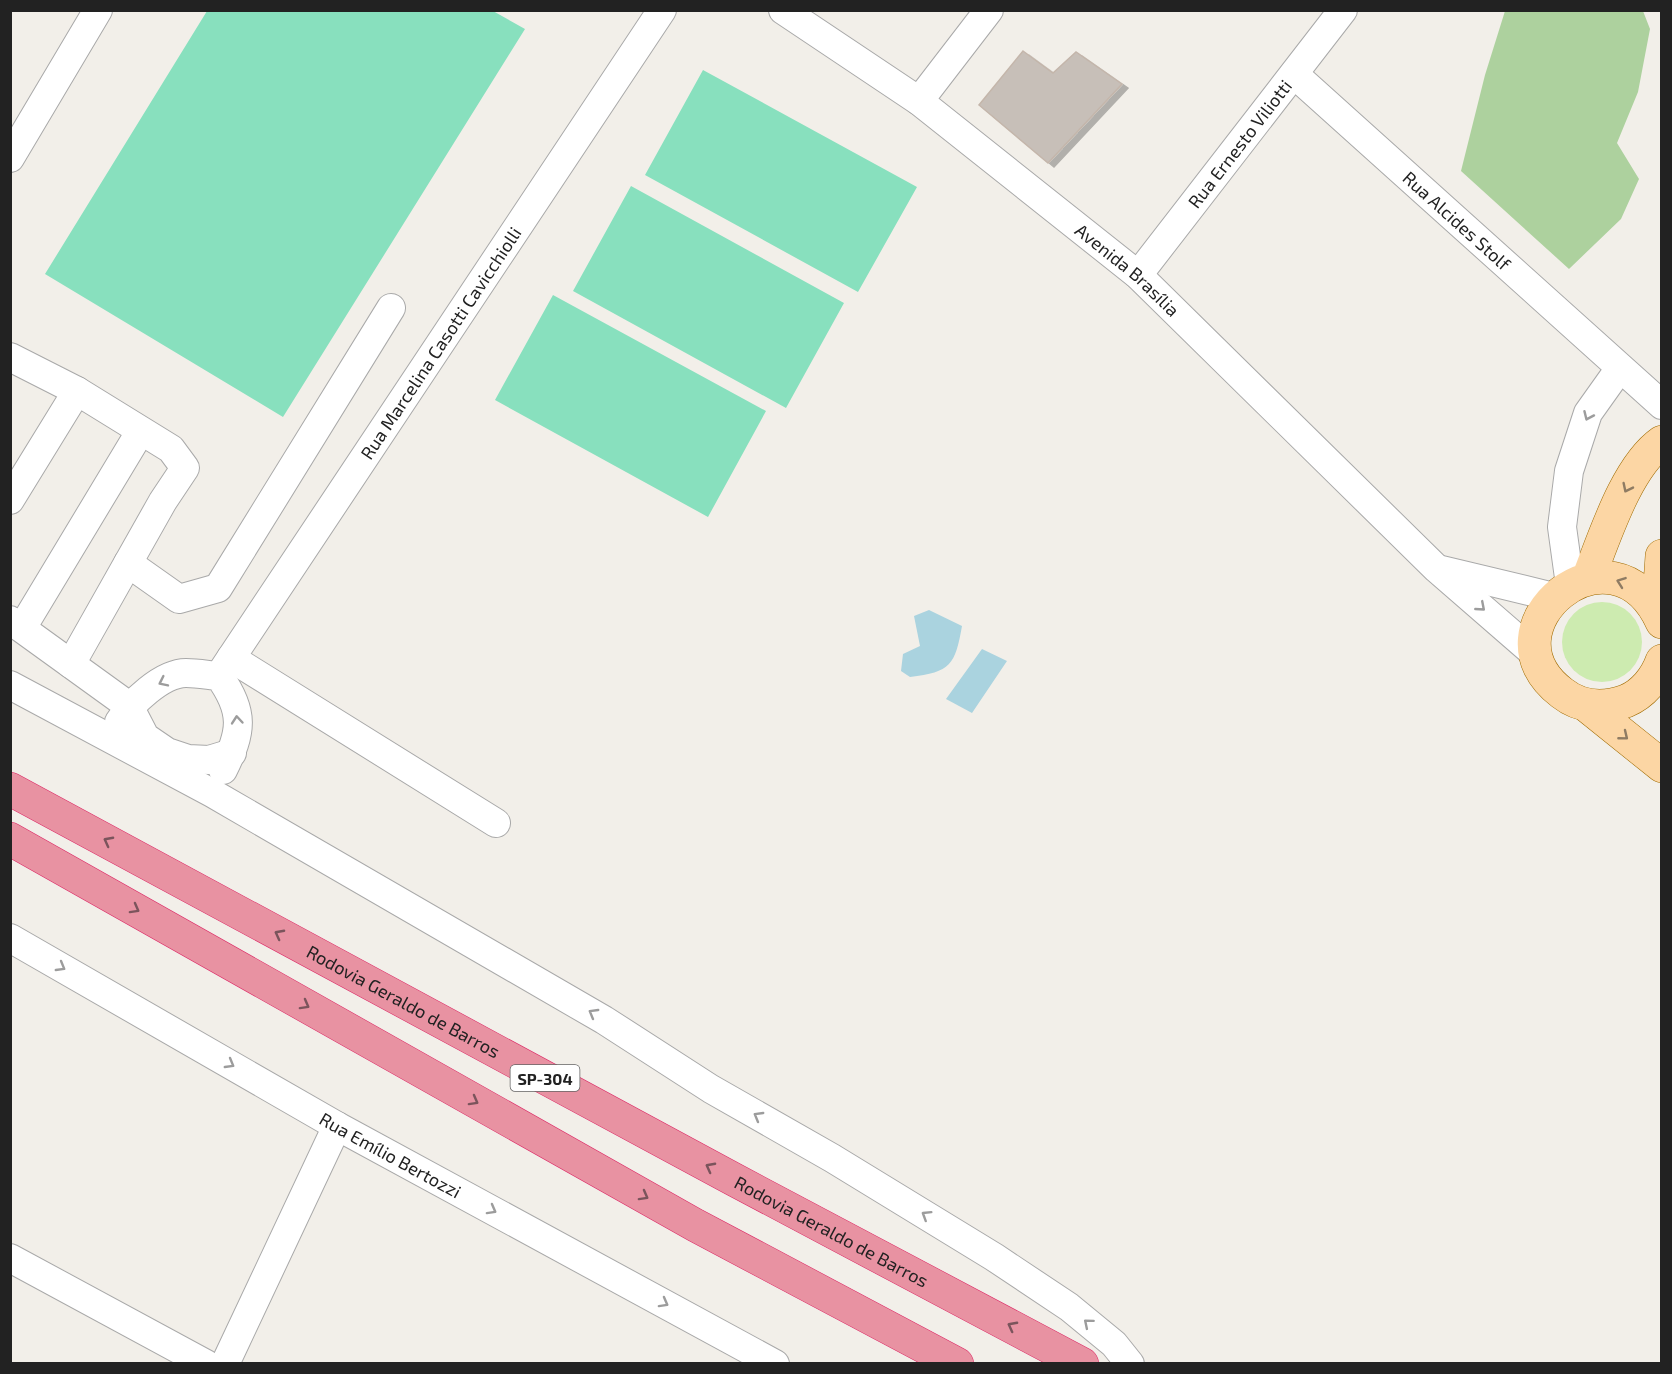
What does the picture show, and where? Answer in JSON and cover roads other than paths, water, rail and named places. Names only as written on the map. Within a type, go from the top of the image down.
[{"type":"highway","name":"Rodovia Geraldo de Barros","points":[[10,789],[733,1179],[1082,1364]]},
{"type":"highway","name":"SP-304","points":[[10,839],[695,1225],[957,1364]]},
{"type":"main road","points":[[1659,679],[1631,699],[1617,705],[1602,707],[1586,705],[1569,699],[1554,687],[1543,673],[1536,655],[1538,624],[1544,609],[1571,587],[1610,523],[1639,464],[1662,442]]},
{"type":"main road","points":[[1660,618],[1662,556]]},
{"type":"main road","points":[[1571,587],[1606,578],[1624,582],[1640,591],[1653,605],[1660,618]]},
{"type":"main road","points":[[1586,705],[1662,766]]},
{"type":"street","points":[[10,158],[98,10]]},
{"type":"street","name":"Rua Marcelina Casotti Cavicchiolli","points":[[225,667],[662,10]]},
{"type":"street","name":"Avenida Brasília","points":[[783,10],[920,101],[1138,275],[1437,569],[1536,655]]},
{"type":"street","points":[[920,101],[989,10]]},
{"type":"street","name":"Rua Ernesto Viliotti","points":[[1138,275],[1343,10]]},
{"type":"street","name":"Rua Alcides Stolf","points":[[1294,74],[1662,405]]},
{"type":"street","points":[[129,563],[178,598],[218,588],[391,309]]},
{"type":"street","points":[[14,365],[77,391],[140,432],[171,449],[185,468],[163,501],[71,664]]},
{"type":"street","points":[[1437,569],[1571,587],[1562,527],[1569,471],[1588,414],[1620,368]]},
{"type":"street","points":[[10,500],[77,391]]},
{"type":"street","points":[[140,432],[16,624],[129,706],[146,737],[167,752],[188,759],[209,760],[232,753]]},
{"type":"street","points":[[212,794],[237,740],[238,717],[225,667]]},
{"type":"street","points":[[108,737],[129,706],[158,683],[184,673],[225,667],[496,823]]},
{"type":"street","points":[[10,685],[212,794],[604,1020],[711,1089],[832,1158],[1069,1306],[1114,1344],[1130,1364]]},
{"type":"street","name":"Rua Emílio Bertozzi","points":[[10,938],[337,1126],[759,1360]]},
{"type":"street","points":[[225,1364],[337,1126]]},
{"type":"street","points":[[10,1258],[206,1364]]},
{"type":"water","points":[[929,610],[962,626],[957,650],[949,664],[943,669],[910,677],[901,671],[903,654],[920,646],[914,616]]},
{"type":"water","points":[[982,649],[1007,661],[972,713],[946,699]]}]
